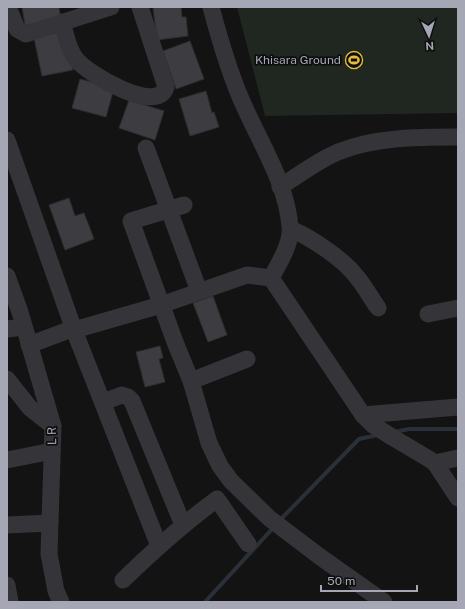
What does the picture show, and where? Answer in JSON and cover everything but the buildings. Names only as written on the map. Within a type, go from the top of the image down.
[{"type":"street","points":[[8,7],[17,29],[22,34],[30,33],[68,16],[111,7]]},
{"type":"street","points":[[68,16],[70,50],[85,68],[123,90],[143,96],[157,96],[162,94],[166,87],[140,7]]},
{"type":"street","points":[[211,7],[218,33],[244,107],[284,194],[291,228],[287,244],[271,278]]},
{"type":"street","points":[[280,187],[316,164],[337,153],[358,146],[422,137],[458,137]]},
{"type":"street","points":[[7,140],[74,329],[159,546]]},
{"type":"street","points":[[146,148],[176,207],[199,291]]},
{"type":"street","points":[[176,207],[131,221],[161,305],[191,381],[209,443],[220,466],[231,481],[274,522],[384,602]]},
{"type":"street","points":[[291,228],[335,256],[356,276],[378,308]]},
{"type":"street","points":[[29,345],[74,329],[161,305],[247,275],[271,278],[368,420],[392,437],[430,458],[435,463],[458,498]]},
{"type":"street","name":"L R","points":[[7,276],[24,327],[53,426],[49,554],[56,591],[61,602]]},
{"type":"street","points":[[428,314],[458,308]]},
{"type":"street","points":[[7,330],[24,327]]},
{"type":"street","points":[[191,381],[247,359]]},
{"type":"street","points":[[7,379],[30,408],[53,426]]},
{"type":"street","points":[[103,402],[122,395],[128,397],[132,401],[183,525]]},
{"type":"street","points":[[368,420],[458,407]]},
{"type":"street","points":[[7,460],[52,451]]},
{"type":"street","points":[[435,463],[458,458]]},
{"type":"street","points":[[123,580],[183,525],[217,499],[248,544]]},
{"type":"street","points":[[7,525],[50,523]]},
{"type":"street","points":[[7,585],[10,602]]},
{"type":"shaded area","name":"Khisara Ground","points":[[237,7],[458,7],[458,113],[265,116]]},
{"type":"waterway","points":[[394,432],[409,429],[458,429]]},
{"type":"waterway","points":[[280,520],[359,439],[378,435]]},
{"type":"waterway","points":[[205,602],[274,527]]},
{"type":"place","name":"Khisara Ground","points":[[354,60]]}]
